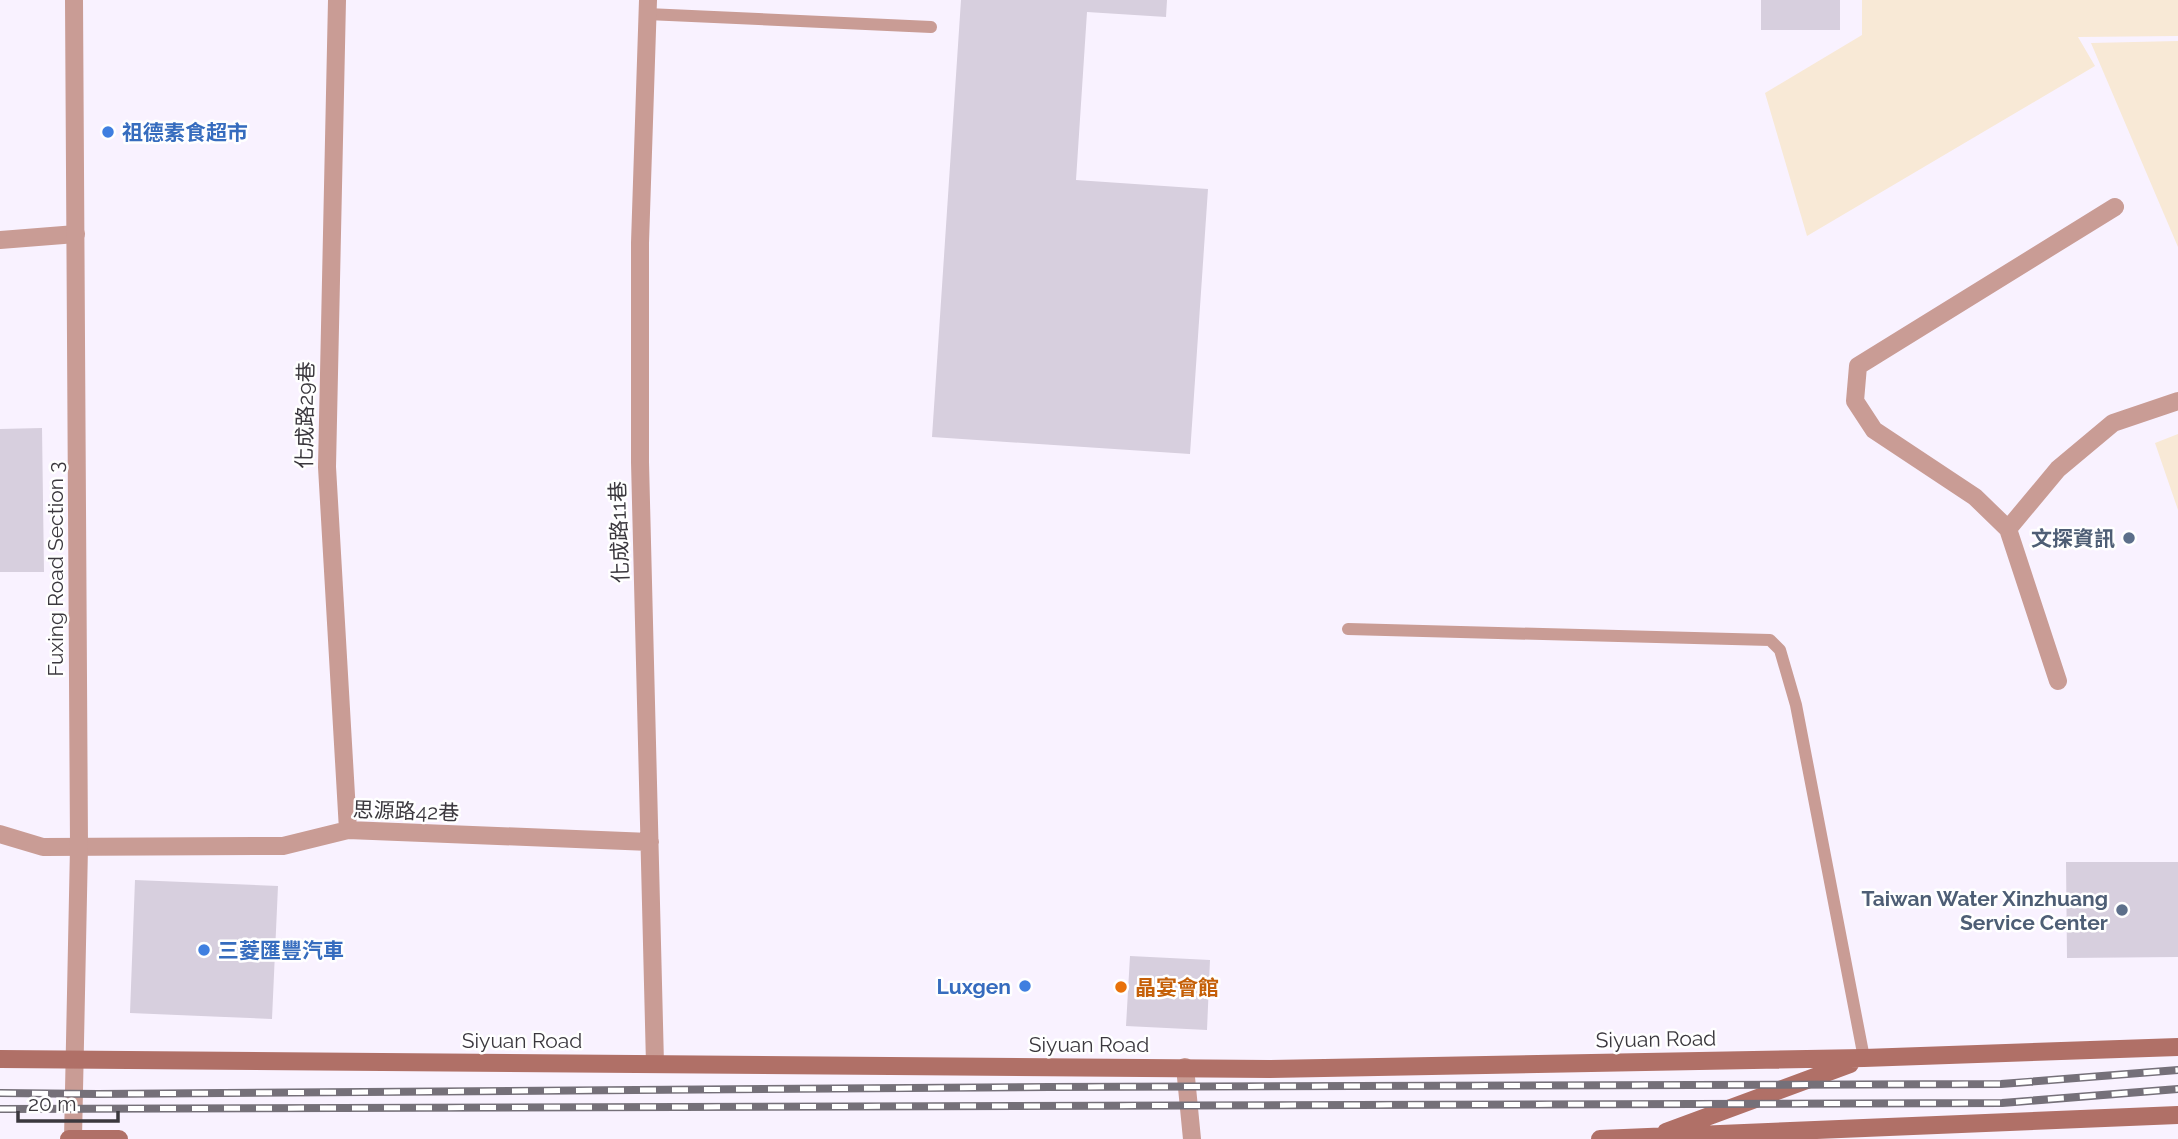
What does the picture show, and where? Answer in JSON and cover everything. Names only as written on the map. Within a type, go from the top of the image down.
[{"type":"main road","name":"Siyuan Road","points":[[0,1059],[1270,1069],[1864,1058],[2178,1048]]},
{"type":"main road","points":[[1650,1138],[1864,1058]]},
{"type":"main road","points":[[1600,1139],[2178,1115]]},
{"type":"main road","points":[[71,1139],[119,1139]]},
{"type":"street","name":"Fuxing Road Section 3","points":[[71,1139],[79,847],[74,0]]},
{"type":"street","name":"化成路29巷","points":[[337,0],[327,467],[348,831]]},
{"type":"street","name":"化成路11巷","points":[[647,7],[640,243],[640,462],[654,1064]]},
{"type":"street","points":[[2058,681],[2008,529],[1975,497],[1874,430],[1855,401],[1858,366],[2115,207]]},
{"type":"street","points":[[0,240],[76,234]]},
{"type":"street","points":[[2008,529],[2058,470],[2113,423],[2178,401]]},
{"type":"street","name":"思源路42巷","points":[[0,834],[43,847],[283,846],[348,831],[650,842]]},
{"type":"street","points":[[1185,1067],[1192,1139]]},
{"type":"lane","points":[[647,7],[930,27]]},
{"type":"lane","points":[[1349,629],[1770,640],[1780,650],[1796,705],[1864,1058]]},
{"type":"shaded area","points":[[1862,0],[2178,0],[2178,36],[2078,37],[2095,66],[1807,236],[1765,93],[1862,35]]},
{"type":"shaded area","points":[[2178,41],[2178,247],[2091,43]]},
{"type":"shaded area","points":[[2178,434],[2178,510],[2155,443]]},
{"type":"building","points":[[961,0],[1167,0],[1166,17],[1087,12],[1076,180],[1208,189],[1190,454],[932,437]]},
{"type":"building","points":[[1761,0],[1840,0],[1840,30],[1761,30]]},
{"type":"building","points":[[42,428],[44,572],[0,572],[0,429]]},
{"type":"building","name":"Taiwan Water Xinzhuang Service Center","points":[[2066,862],[2178,862],[2178,957],[2067,958]]},
{"type":"building","name":"三菱匯豐汽車","points":[[135,880],[278,886],[272,1019],[130,1013]]},
{"type":"building","points":[[1130,956],[1210,960],[1207,1030],[1126,1026]]},
{"type":"railway","points":[[0,1093],[2001,1084],[2178,1070]]},
{"type":"railway","points":[[0,1109],[2002,1103],[2178,1089]]},
{"type":"place","name":"祖德素食超市","points":[[108,132]]},
{"type":"place","name":"文探資訊","points":[[2129,538]]},
{"type":"place","name":"Taiwan Water Xinzhuang Service Center","points":[[2122,910]]},
{"type":"place","name":"三菱匯豐汽車","points":[[204,950]]},
{"type":"place","name":"Luxgen","points":[[1025,986]]},
{"type":"place","name":"晶宴會館","points":[[1121,987]]}]
